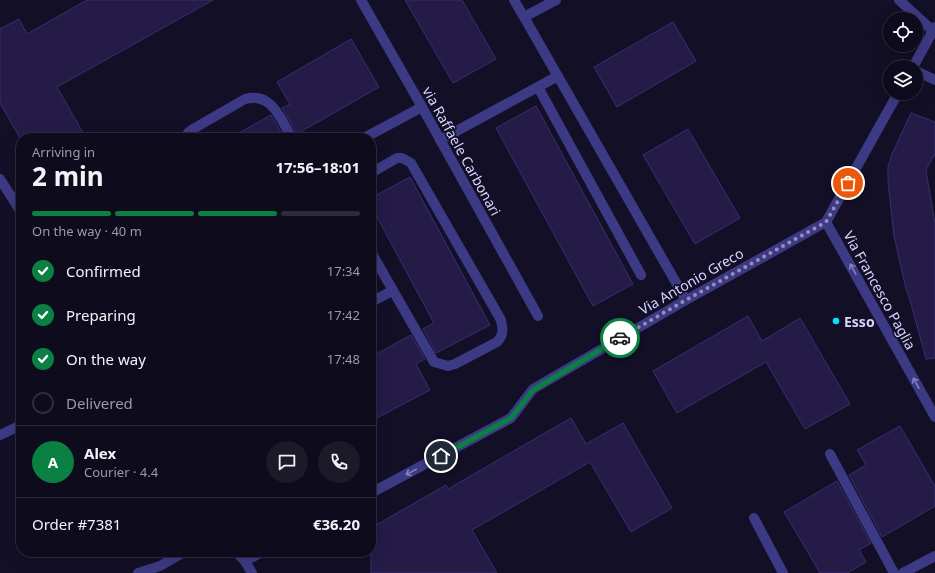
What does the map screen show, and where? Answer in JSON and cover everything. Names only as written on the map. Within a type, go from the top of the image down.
[{"type":"street","name":"via Raffaele Carbonari","points":[[361,0],[538,316]]},
{"type":"street","points":[[514,0],[686,300]]},
{"type":"street","points":[[524,17],[556,0]]},
{"type":"street","points":[[899,0],[934,29],[917,60]]},
{"type":"street","points":[[923,74],[935,80]]},
{"type":"street","points":[[440,140],[558,76]]},
{"type":"street","points":[[538,87],[642,275]]},
{"type":"street","points":[[188,133],[252,97],[260,98],[273,107],[289,133]]},
{"type":"street","name":"Via Francesco Paglia","points":[[894,100],[826,222],[935,417]]},
{"type":"street","points":[[373,133],[422,107]]},
{"type":"street","points":[[376,170],[397,158],[402,158],[411,163],[501,320],[503,332],[501,337],[497,342],[455,364],[448,366],[438,364],[430,358],[376,261]]},
{"type":"street","points":[[0,179],[16,204]]},
{"type":"street","name":"Via Antonio Greco","points":[[376,490],[511,418],[533,390],[686,300],[826,222]]},
{"type":"street","points":[[376,299],[392,291]]},
{"type":"street","points":[[0,434],[16,427]]},
{"type":"street","points":[[830,454],[894,573]]},
{"type":"street","points":[[754,518],[783,573]]},
{"type":"street","points":[[903,573],[935,556]]},
{"type":"street","points":[[138,573],[160,566],[175,557]]},
{"type":"street","points":[[241,557],[252,573]]},
{"type":"street","points":[[245,561],[253,557]]},
{"type":"building","points":[[87,0],[213,0],[57,87],[83,133],[17,133],[0,103],[0,29],[19,19],[27,34]]},
{"type":"building","points":[[405,0],[462,0],[496,59],[453,83]]},
{"type":"building","points":[[673,22],[696,61],[617,107],[594,67]]},
{"type":"building","points":[[351,39],[379,87],[296,133],[282,108],[290,104],[277,82]]},
{"type":"building","points":[[536,106],[633,284],[593,306],[496,128]]},
{"type":"building","points":[[911,113],[935,122],[935,154],[926,170],[935,224],[935,358],[926,359],[906,289],[894,236],[888,182],[888,167],[892,154]]},
{"type":"building","points":[[271,115],[282,133],[239,133]]},
{"type":"building","points":[[688,129],[740,218],[695,244],[643,155]]},
{"type":"building","points":[[410,177],[490,325],[436,353],[423,329],[434,323],[376,215],[376,195]]},
{"type":"building","points":[[748,316],[762,341],[800,318],[850,404],[805,429],[766,362],[677,413],[653,371]]},
{"type":"building","points":[[411,335],[425,359],[416,364],[430,390],[376,418],[376,354]]},
{"type":"building","points":[[571,418],[586,444],[623,423],[672,508],[631,532],[590,462],[472,530],[497,573],[371,573],[371,557],[376,557],[376,525],[446,485],[448,489]]},
{"type":"building","points":[[900,426],[935,486],[935,506],[882,537],[849,475],[866,465],[857,450]]},
{"type":"building","points":[[837,481],[871,543],[859,550],[866,562],[847,573],[820,573],[784,512]]},
{"type":"way so far","points":[[620,338],[826,222],[848,183]]},
{"type":"place","name":"Esso","points":[[836,321]]},
{"type":"route","points":[[441,456],[511,418],[533,390],[620,338]]}]
